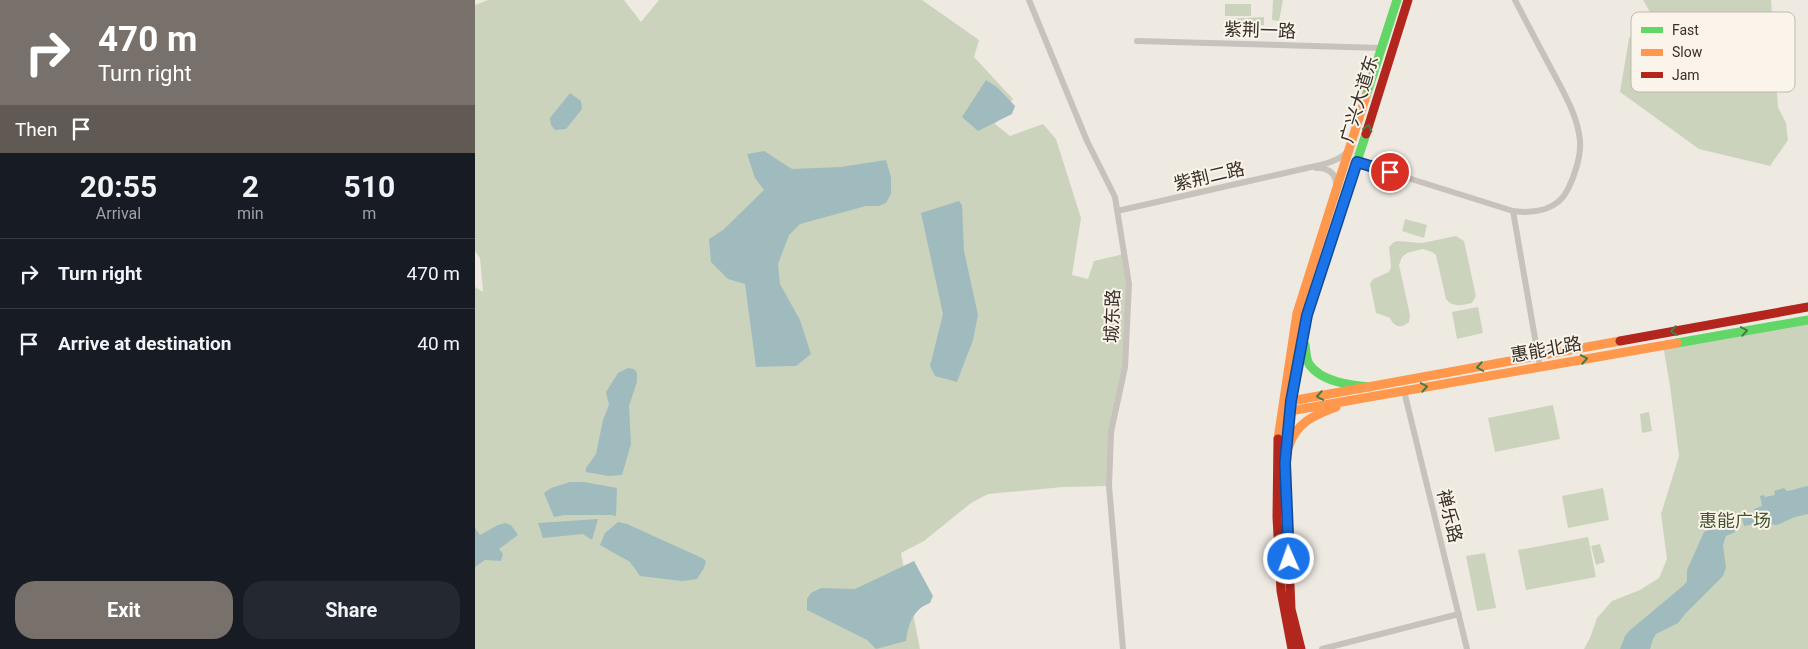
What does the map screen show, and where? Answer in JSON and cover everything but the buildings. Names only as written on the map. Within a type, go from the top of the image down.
[{"type":"main road","name":"广兴大道东","points":[[1292,649],[1281,591],[1277,517],[1277,449],[1297,313],[1351,149],[1397,0]]},
{"type":"main road","name":"广兴大道东","points":[[1301,649],[1291,609],[1285,463],[1291,401],[1307,315],[1408,0]]},
{"type":"main road","name":"惠能北路","points":[[1291,401],[1808,307]]},
{"type":"main road","name":"惠能北路","points":[[1290,411],[1808,320]]},
{"type":"main road","points":[[1304,334],[1306,355],[1310,365],[1318,372],[1349,385],[1370,387]]},
{"type":"main road","points":[[1285,463],[1290,442],[1296,430],[1303,422],[1322,412],[1364,398]]},
{"type":"street","name":"城东路","points":[[1029,0],[1087,141],[1115,197],[1129,284],[1125,367],[1111,432],[1109,486],[1123,649]]},
{"type":"street","points":[[1357,162],[1513,211],[1541,212],[1564,197],[1574,176],[1580,143],[1578,126],[1571,108],[1515,0]]},
{"type":"street","name":"紫荆一路","points":[[1137,41],[1382,48]]},
{"type":"street","name":"紫荆二路","points":[[1117,212],[1307,168],[1344,156],[1351,149]]},
{"type":"street","name":"紫荆二路","points":[[1307,168],[1329,170],[1336,180],[1337,192]]},
{"type":"street","points":[[1513,211],[1540,367]]},
{"type":"street","name":"禅乐路","points":[[1404,391],[1467,649]]},
{"type":"street","points":[[1322,649],[1459,614]]},
{"type":"green space","points":[[488,0],[624,0],[641,22],[659,0],[922,0],[979,40],[974,57],[1013,99],[995,124],[1010,136],[1043,124],[1056,139],[1081,218],[1072,275],[1088,279],[1094,261],[1124,254],[1129,284],[1125,367],[1111,432],[1109,486],[1063,487],[988,494],[971,503],[924,541],[901,553],[920,649],[475,649],[475,287],[483,292],[480,258],[475,251],[475,5]]},
{"type":"green space","points":[[1273,0],[1283,0],[1279,21],[1272,20]]},
{"type":"green space","points":[[1643,0],[1771,0],[1772,12],[1650,12]]},
{"type":"green space","points":[[1225,4],[1251,4],[1251,16],[1225,16]]},
{"type":"green space","points":[[1264,17],[1264,25],[1226,28],[1225,19]]},
{"type":"green space","points":[[1631,37],[1631,92],[1777,92],[1778,107],[1786,123],[1788,140],[1770,166],[1699,149],[1620,92],[1629,38]]},
{"type":"green space","points":[[1405,219],[1427,225],[1424,238],[1402,231]]},
{"type":"green space","points":[[1456,236],[1464,241],[1476,296],[1472,303],[1455,305],[1446,299],[1436,255],[1423,249],[1407,253],[1402,257],[1399,265],[1410,315],[1409,322],[1403,326],[1398,326],[1390,318],[1376,313],[1370,284],[1373,279],[1389,272],[1391,267],[1389,247],[1394,242],[1422,243]]},
{"type":"green space","points":[[1478,307],[1483,333],[1457,339],[1452,312]]},
{"type":"green space","name":"惠能广场","points":[[1808,320],[1808,649],[1584,649],[1597,618],[1612,601],[1640,590],[1659,578],[1667,559],[1661,514],[1679,456],[1663,345]]},
{"type":"green space","points":[[1553,405],[1560,439],[1495,452],[1488,418]]},
{"type":"green space","points":[[1649,412],[1652,431],[1642,433],[1640,414]]},
{"type":"green space","points":[[1603,488],[1609,520],[1568,528],[1562,496]]},
{"type":"green space","points":[[1588,537],[1596,577],[1526,590],[1518,550]]},
{"type":"green space","points":[[1600,544],[1605,562],[1596,565],[1591,546]]},
{"type":"green space","points":[[1485,553],[1496,608],[1477,611],[1466,556]]},
{"type":"water","points":[[986,80],[997,87],[1015,106],[1012,114],[978,131],[962,117]]},
{"type":"water","points":[[570,93],[581,101],[582,109],[566,129],[555,130],[551,125],[550,118]]},
{"type":"water","points":[[764,151],[792,169],[840,167],[886,160],[891,177],[891,194],[886,203],[879,206],[866,206],[800,224],[789,235],[778,264],[780,284],[800,320],[811,354],[796,366],[756,367],[745,284],[728,279],[711,262],[709,239],[723,230],[764,190],[755,178],[747,154]]},
{"type":"water","points":[[959,201],[962,205],[964,251],[978,315],[973,340],[957,382],[935,376],[930,366],[943,314],[921,213]]},
{"type":"water","points":[[628,368],[634,369],[637,373],[637,382],[629,406],[631,444],[622,475],[608,476],[586,472],[586,468],[596,454],[603,420],[609,405],[606,392],[618,373]]},
{"type":"water","points":[[570,482],[584,482],[617,488],[616,516],[565,515],[554,517],[544,493],[551,488]]},
{"type":"water","points":[[1808,486],[1808,514],[1795,517],[1777,525],[1760,523],[1744,526],[1742,518],[1746,514],[1754,513],[1754,509],[1762,506],[1760,496],[1775,495],[1774,491],[1784,488],[1787,491]]},
{"type":"water","points":[[598,519],[592,540],[583,534],[543,538],[538,523]]},
{"type":"water","points":[[618,522],[627,524],[702,558],[706,561],[704,568],[697,579],[682,581],[640,576],[630,562],[600,545],[605,533]]},
{"type":"water","points":[[505,523],[511,525],[518,535],[499,549],[503,554],[501,561],[485,560],[475,567],[475,528],[480,535]]},
{"type":"water","points":[[1733,523],[1735,532],[1726,536],[1723,545],[1726,568],[1723,576],[1678,623],[1656,634],[1650,649],[1620,649],[1629,631],[1687,581],[1687,570],[1704,532]]},
{"type":"water","points":[[914,561],[933,596],[930,603],[919,609],[912,618],[906,641],[876,649],[867,640],[807,610],[807,599],[811,593],[821,588],[855,589]]},
{"type":"traffic: fast","points":[[1366,96],[1397,0]]},
{"type":"traffic: fast","points":[[1293,390],[1306,315],[1366,134]]},
{"type":"traffic: fast","points":[[1677,343],[1808,320]]},
{"type":"traffic: fast","points":[[1305,345],[1309,364],[1321,375],[1337,382],[1370,387]]},
{"type":"traffic: slow","points":[[1278,439],[1297,313],[1366,96]]},
{"type":"traffic: slow","points":[[1291,401],[1620,341]]},
{"type":"traffic: slow","points":[[1290,411],[1677,343]]},
{"type":"traffic: slow","points":[[1289,446],[1296,431],[1307,421],[1320,413],[1336,407]]},
{"type":"traffic: jam","points":[[1366,134],[1408,0]]},
{"type":"traffic: jam","points":[[1620,341],[1808,307]]},
{"type":"traffic: jam","points":[[1293,390],[1285,463],[1291,609],[1301,649]]},
{"type":"traffic: jam","points":[[1278,439],[1277,517],[1281,591],[1292,649]]},
{"type":"route","points":[[1289,559],[1285,463],[1291,401],[1307,315],[1357,162],[1390,172]]}]
